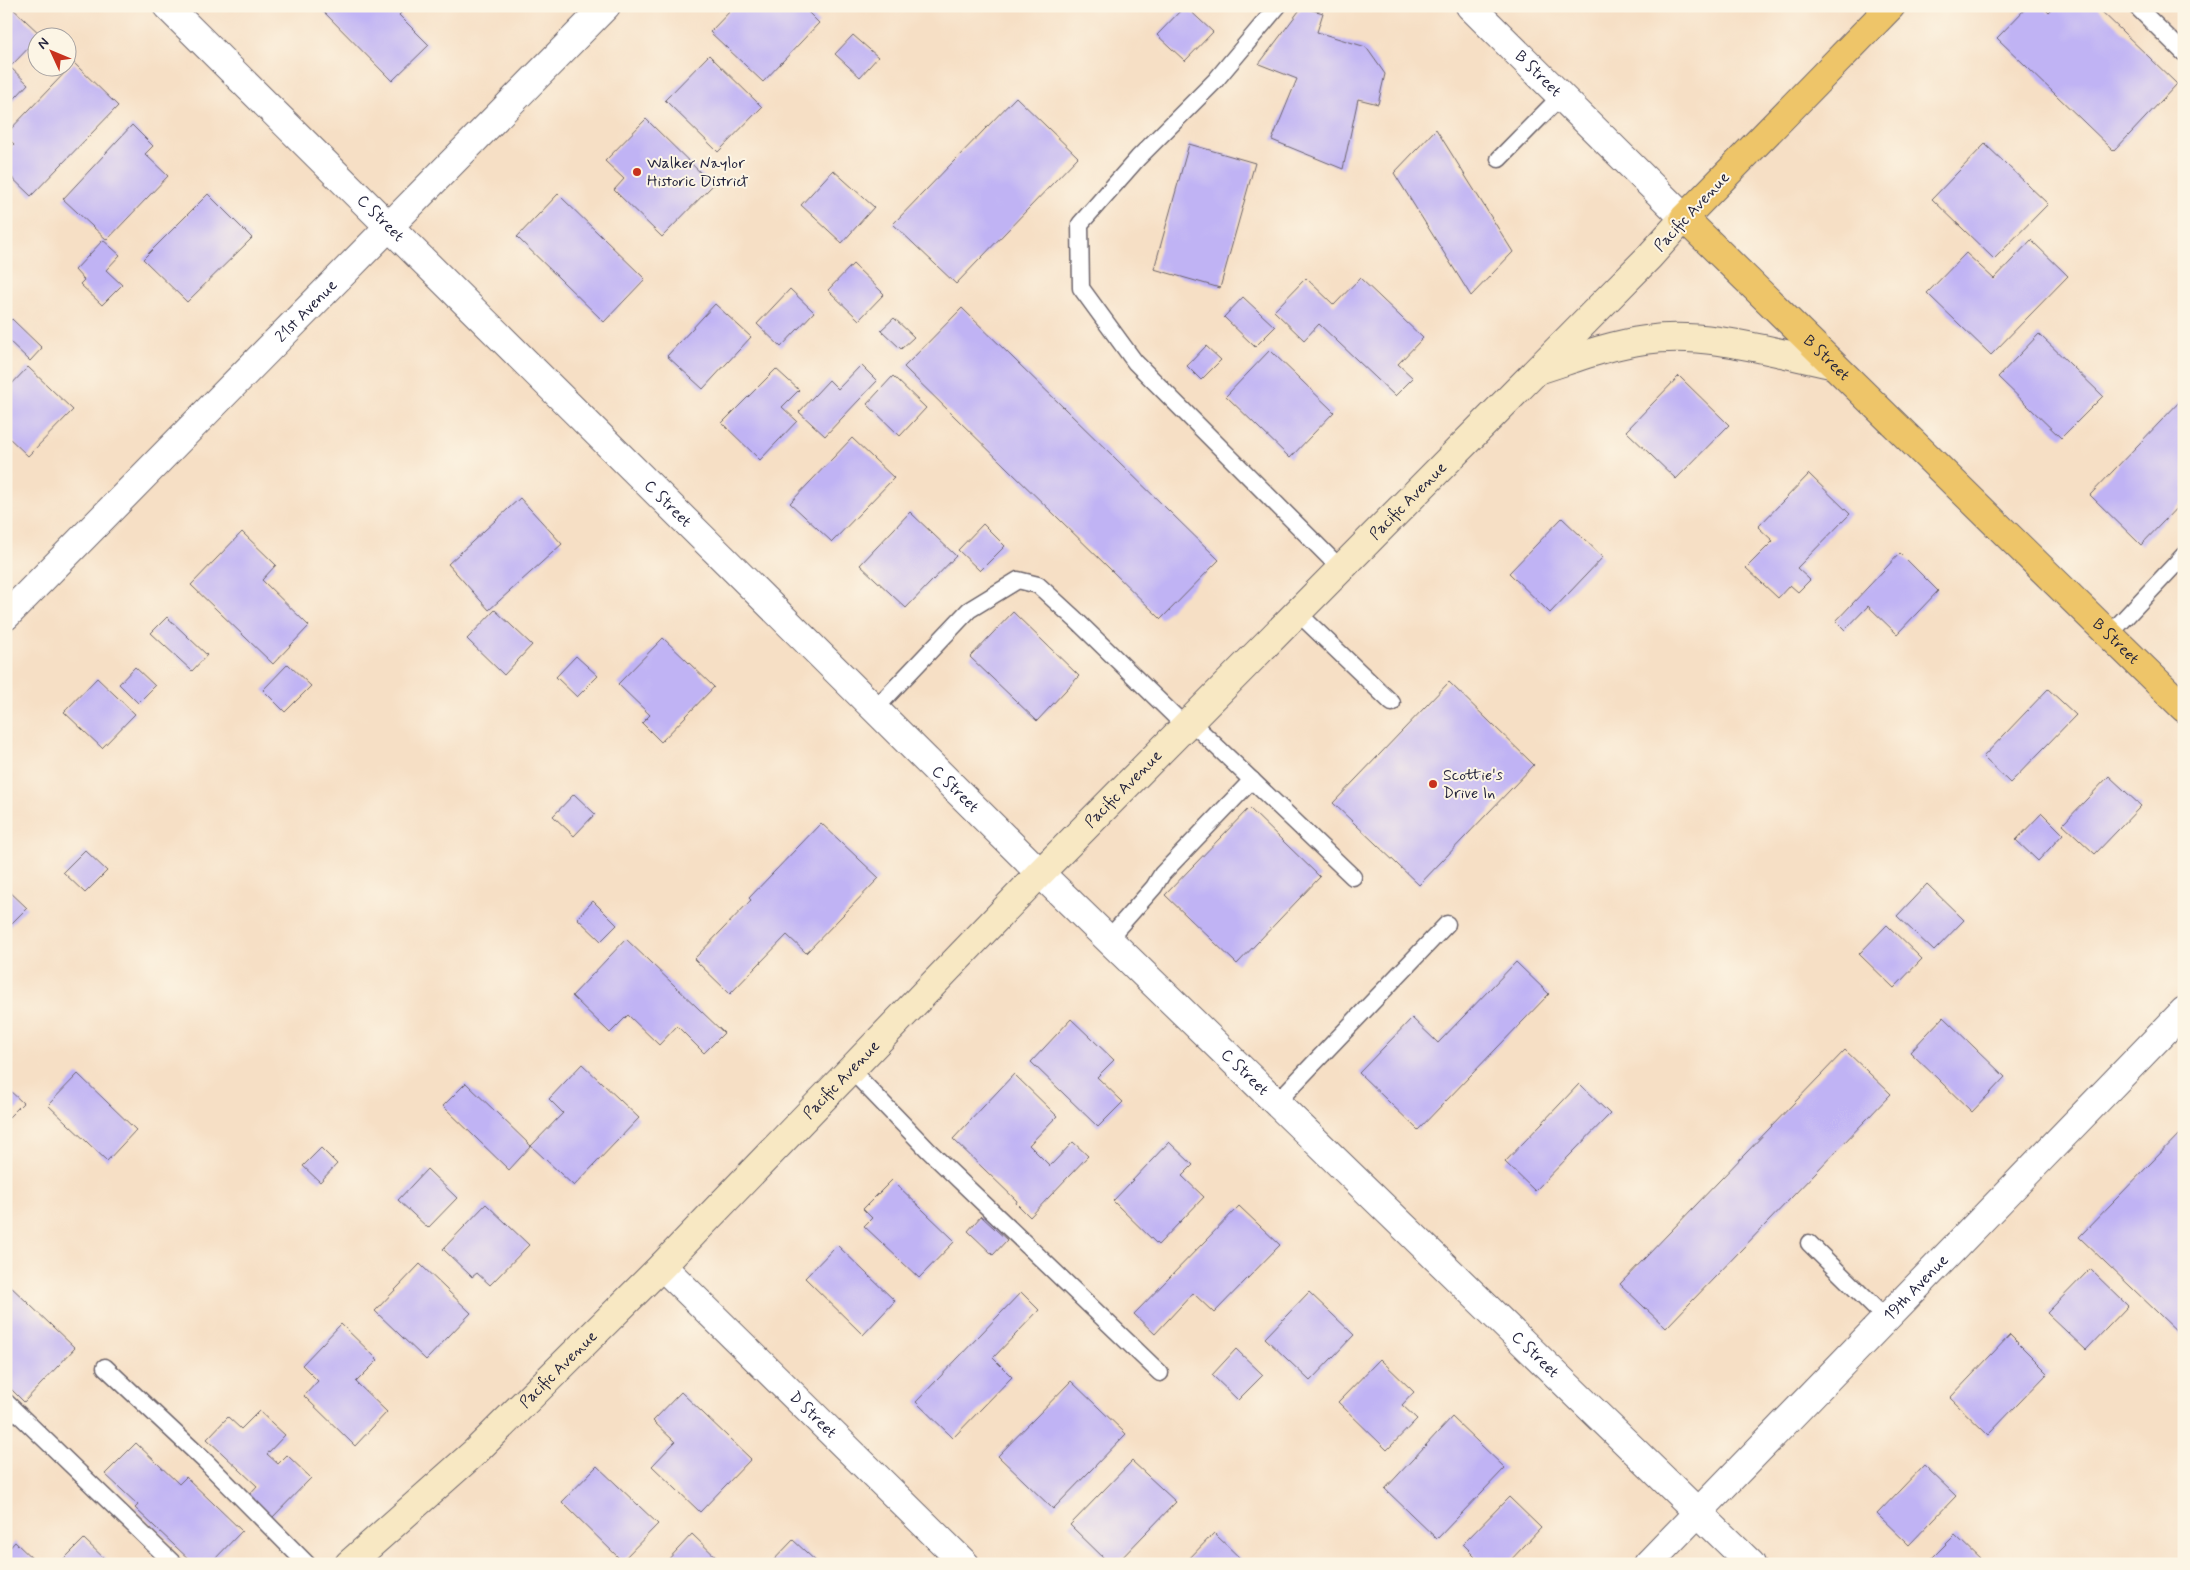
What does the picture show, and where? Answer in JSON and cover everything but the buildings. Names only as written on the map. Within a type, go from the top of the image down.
[{"type":"main road","name":"Pacific Avenue","points":[[349,1564],[476,1452],[662,1266],[1040,873],[1534,371],[1649,257],[1684,218],[1891,6]]},
{"type":"main road","name":"B Street","points":[[1684,218],[2184,708]]},
{"type":"main road","points":[[1534,371],[1596,351],[1644,340],[1668,338],[1692,338],[1726,343],[1831,364]]},
{"type":"street","name":"C Street","points":[[166,6],[1040,873],[1751,1564]]},
{"type":"street","name":"21st Avenue","points":[[6,616],[606,6]]},
{"type":"street","name":"B Street","points":[[1470,6],[1684,218]]},
{"type":"street","name":"19th Avenue","points":[[1648,1564],[2184,1011]]},
{"type":"street","name":"D Street","points":[[662,1266],[965,1564]]},
{"type":"lane","points":[[1278,6],[1215,81],[1138,158],[1080,224],[1081,288],[1135,362],[1340,568]]},
{"type":"lane","points":[[2136,6],[2184,52]]},
{"type":"lane","points":[[1499,159],[1561,96]]},
{"type":"lane","points":[[2109,635],[2184,555]]},
{"type":"lane","points":[[875,710],[969,610],[1018,580],[1038,585],[1252,780],[1354,877]]},
{"type":"lane","points":[[1297,612],[1392,703]]},
{"type":"lane","points":[[1108,939],[1154,887],[1162,874],[1252,780]]},
{"type":"lane","points":[[1276,1102],[1447,924]]},
{"type":"lane","points":[[851,1070],[928,1150],[1160,1373]]},
{"type":"lane","points":[[1809,1243],[1886,1319]]},
{"type":"lane","points":[[105,1367],[205,1461],[307,1564]]},
{"type":"lane","points":[[6,1402],[174,1564]]},
{"type":"place","name":"Walker Naylor Historic District","points":[[637,172]]},
{"type":"place","name":"Scottie's Drive In","points":[[1433,784]]}]
